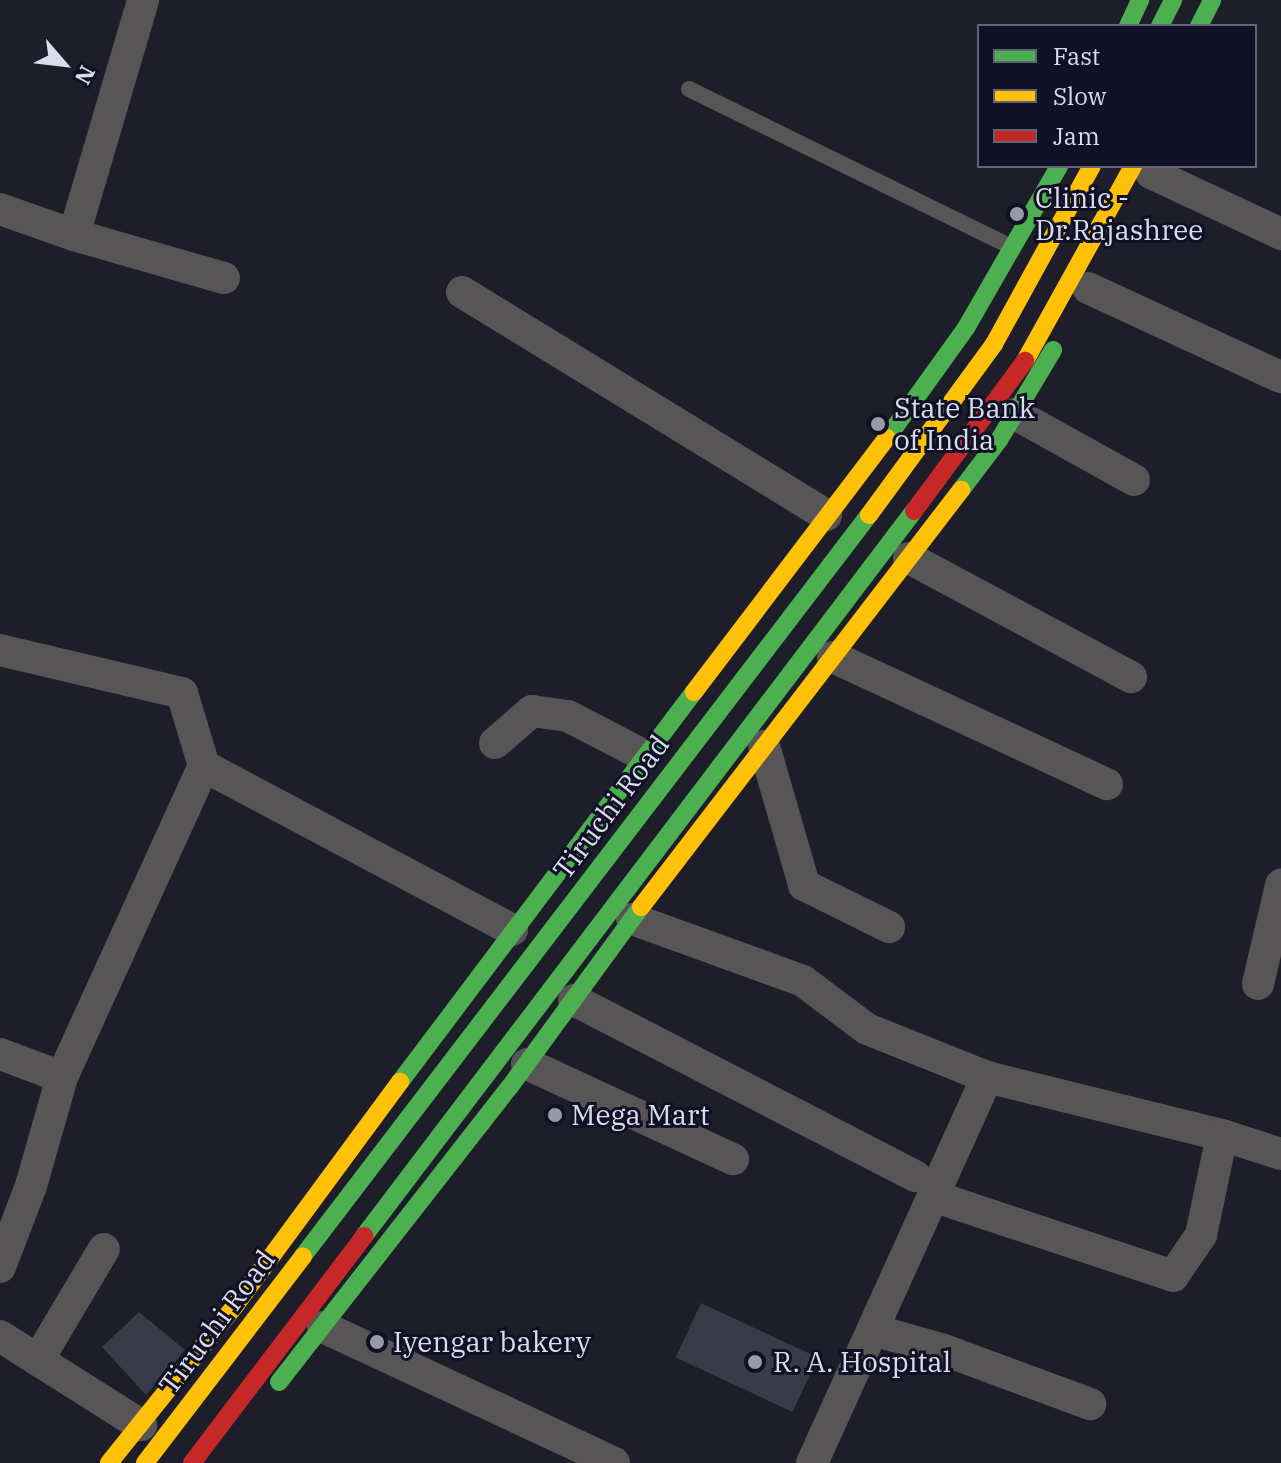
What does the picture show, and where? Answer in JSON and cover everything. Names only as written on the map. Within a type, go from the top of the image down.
[{"type":"main road","points":[[1129,24],[1140,0]]},
{"type":"main road","points":[[1161,24],[1173,0]]},
{"type":"main road","points":[[1200,24],[1212,0]]},
{"type":"main road","points":[[109,1463],[237,1303],[512,930],[886,440],[966,328],[1058,168]]},
{"type":"main road","name":"Tiruchi Road","points":[[145,1463],[912,459],[994,344],[1091,168]]},
{"type":"main road","points":[[192,1463],[960,450],[1024,362],[1072,281],[1146,173]]},
{"type":"main road","points":[[214,1463],[527,1064],[632,919],[909,558],[1015,414],[1066,329]]},
{"type":"street","points":[[74,235],[143,0]]},
{"type":"street","points":[[1154,0],[1226,13]]},
{"type":"street","points":[[1146,173],[1281,234]]},
{"type":"street","points":[[0,209],[74,235],[224,278]]},
{"type":"street","points":[[1088,289],[1281,377]]},
{"type":"street","points":[[462,292],[826,515]]},
{"type":"street","points":[[1015,414],[1134,480]]},
{"type":"street","points":[[909,558],[1131,677]]},
{"type":"street","points":[[0,650],[182,693],[204,766],[62,1077],[31,1186],[0,1267]]},
{"type":"street","points":[[833,657],[1107,784]]},
{"type":"street","points":[[495,743],[532,711],[568,716],[645,756]]},
{"type":"street","points":[[764,746],[804,885],[889,927]]},
{"type":"street","points":[[204,766],[512,930]]},
{"type":"street","points":[[1258,984],[1281,885]]},
{"type":"street","points":[[632,919],[803,981],[867,1029],[987,1077],[1222,1135],[1281,1154]]},
{"type":"street","points":[[574,1000],[924,1186],[1173,1276],[1201,1235],[1222,1135]]},
{"type":"street","points":[[0,1054],[62,1077]]},
{"type":"street","points":[[527,1064],[733,1159]]},
{"type":"street","points":[[812,1463],[873,1330],[924,1186],[987,1077]]},
{"type":"street","points":[[38,1360],[104,1249]]},
{"type":"street","points":[[323,1327],[614,1463]]},
{"type":"street","points":[[873,1330],[944,1350],[1090,1404]]},
{"type":"street","points":[[0,1336],[141,1425]]},
{"type":"lane","points":[[689,89],[1014,248]]},
{"type":"building","points":[[701,1303],[818,1358],[793,1412],[676,1357]]},
{"type":"building","points":[[139,1312],[185,1350],[146,1395],[102,1347]]},
{"type":"traffic: fast","points":[[1129,24],[1140,0]]},
{"type":"traffic: fast","points":[[1161,24],[1173,0]]},
{"type":"traffic: fast","points":[[1200,24],[1212,0]]},
{"type":"traffic: fast","points":[[887,438],[966,328],[1058,168]]},
{"type":"traffic: fast","points":[[961,490],[999,440],[1053,350]]},
{"type":"traffic: fast","points":[[364,1236],[914,511]]},
{"type":"traffic: fast","points":[[303,1256],[869,515]]},
{"type":"traffic: fast","points":[[400,1082],[694,692]]},
{"type":"traffic: fast","points":[[279,1382],[509,1088],[641,907]]},
{"type":"traffic: slow","points":[[869,515],[994,344],[1091,168]]},
{"type":"traffic: slow","points":[[1025,361],[1132,168]]},
{"type":"traffic: slow","points":[[694,692],[887,438]]},
{"type":"traffic: slow","points":[[641,907],[961,490]]},
{"type":"traffic: slow","points":[[109,1463],[237,1303],[400,1082]]},
{"type":"traffic: slow","points":[[145,1463],[303,1256]]},
{"type":"traffic: jam","points":[[914,511],[1025,361]]},
{"type":"traffic: jam","points":[[192,1463],[364,1236]]},
{"type":"place","name":"Clinic - Dr.Rajashree","points":[[1017,214]]},
{"type":"place","name":"State Bank of India","points":[[878,424]]},
{"type":"place","name":"Mega Mart","points":[[555,1115]]},
{"type":"place","name":"Iyengar bakery","points":[[377,1342]]},
{"type":"place","name":"R. A. Hospital","points":[[755,1362]]}]
